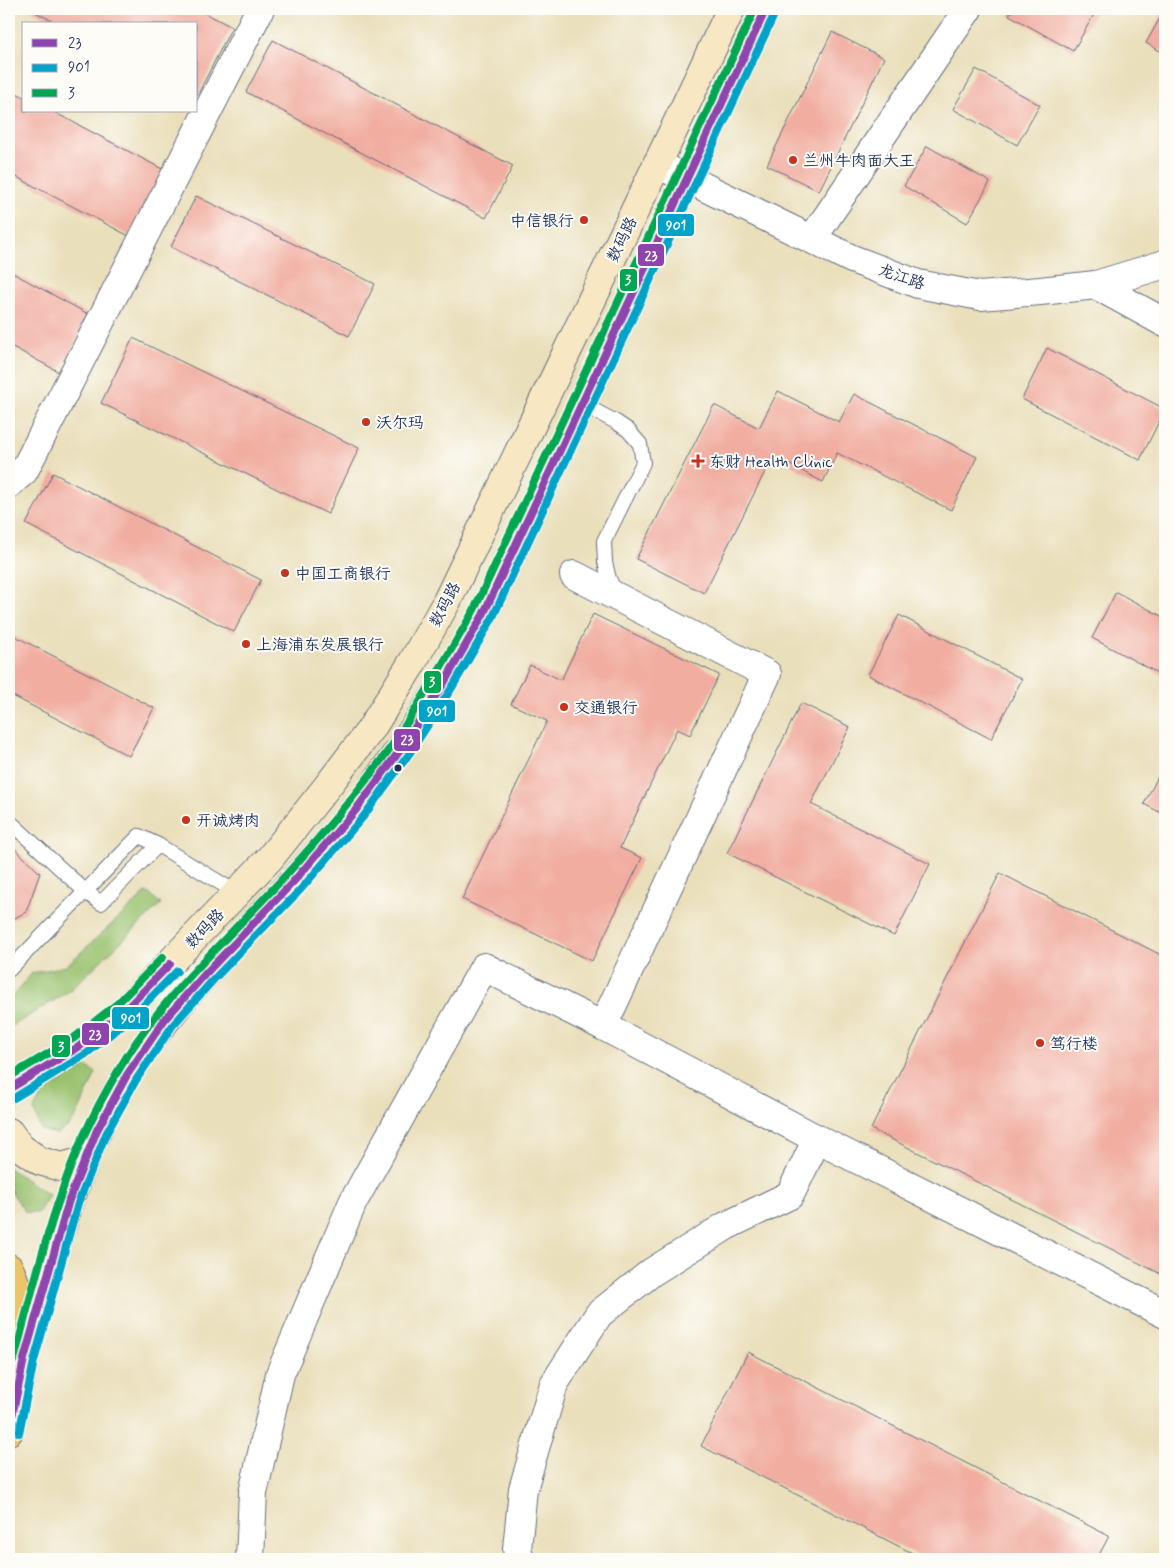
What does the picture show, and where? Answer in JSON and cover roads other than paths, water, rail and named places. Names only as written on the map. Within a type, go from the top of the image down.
[{"type":"highway","points":[[9,1268],[17,1285],[24,1323],[24,1359],[9,1431]]},
{"type":"main road","name":"数码路","points":[[9,1090],[80,1046],[124,1011],[270,858],[371,729],[412,663],[447,601],[731,9]]},
{"type":"main road","name":"数码路","points":[[9,1395],[24,1359],[69,1200],[96,1130],[127,1075],[165,1019],[293,882],[354,811],[401,749],[445,681],[483,615],[766,9]]},
{"type":"main road","points":[[9,1132],[21,1148],[40,1161],[61,1167],[84,1161]]},
{"type":"street","points":[[9,484],[24,471],[260,9]]},
{"type":"street","points":[[812,239],[968,9]]},
{"type":"street","name":"龙江路","points":[[657,164],[852,258],[918,284],[980,296],[1096,285],[1165,264]]},
{"type":"street","points":[[1096,285],[1165,323]]},
{"type":"street","points":[[574,576],[767,674],[603,1026]]},
{"type":"street","points":[[250,1559],[253,1494],[280,1374],[353,1202],[484,966],[603,1026],[817,1139],[1165,1314]]},
{"type":"street","points":[[520,1559],[517,1549],[523,1489],[554,1384],[598,1314],[652,1272],[726,1226],[790,1195],[817,1139]]},
{"type":"lane","points":[[582,404],[628,430],[640,444],[643,463],[604,541],[605,562],[609,579],[618,597]]},
{"type":"lane","points":[[9,821],[86,892],[101,903],[158,845]]},
{"type":"lane","points":[[9,970],[139,836],[158,845],[237,893]]},
{"type":"place","name":"兰州牛肉面大王","points":[[793,160]]},
{"type":"place","name":"中信银行","points":[[584,220]]},
{"type":"place","name":"沃尔玛","points":[[366,422]]},
{"type":"place","name":"东财 Health Clinic","points":[[698,461]]},
{"type":"place","name":"中国工商银行","points":[[285,573]]},
{"type":"place","name":"上海浦东发展银行","points":[[246,644]]},
{"type":"place","name":"交通银行","points":[[564,707]]},
{"type":"place","name":"开诚烤肉","points":[[186,820]]},
{"type":"place","name":"笃行楼","points":[[1040,1043]]}]
